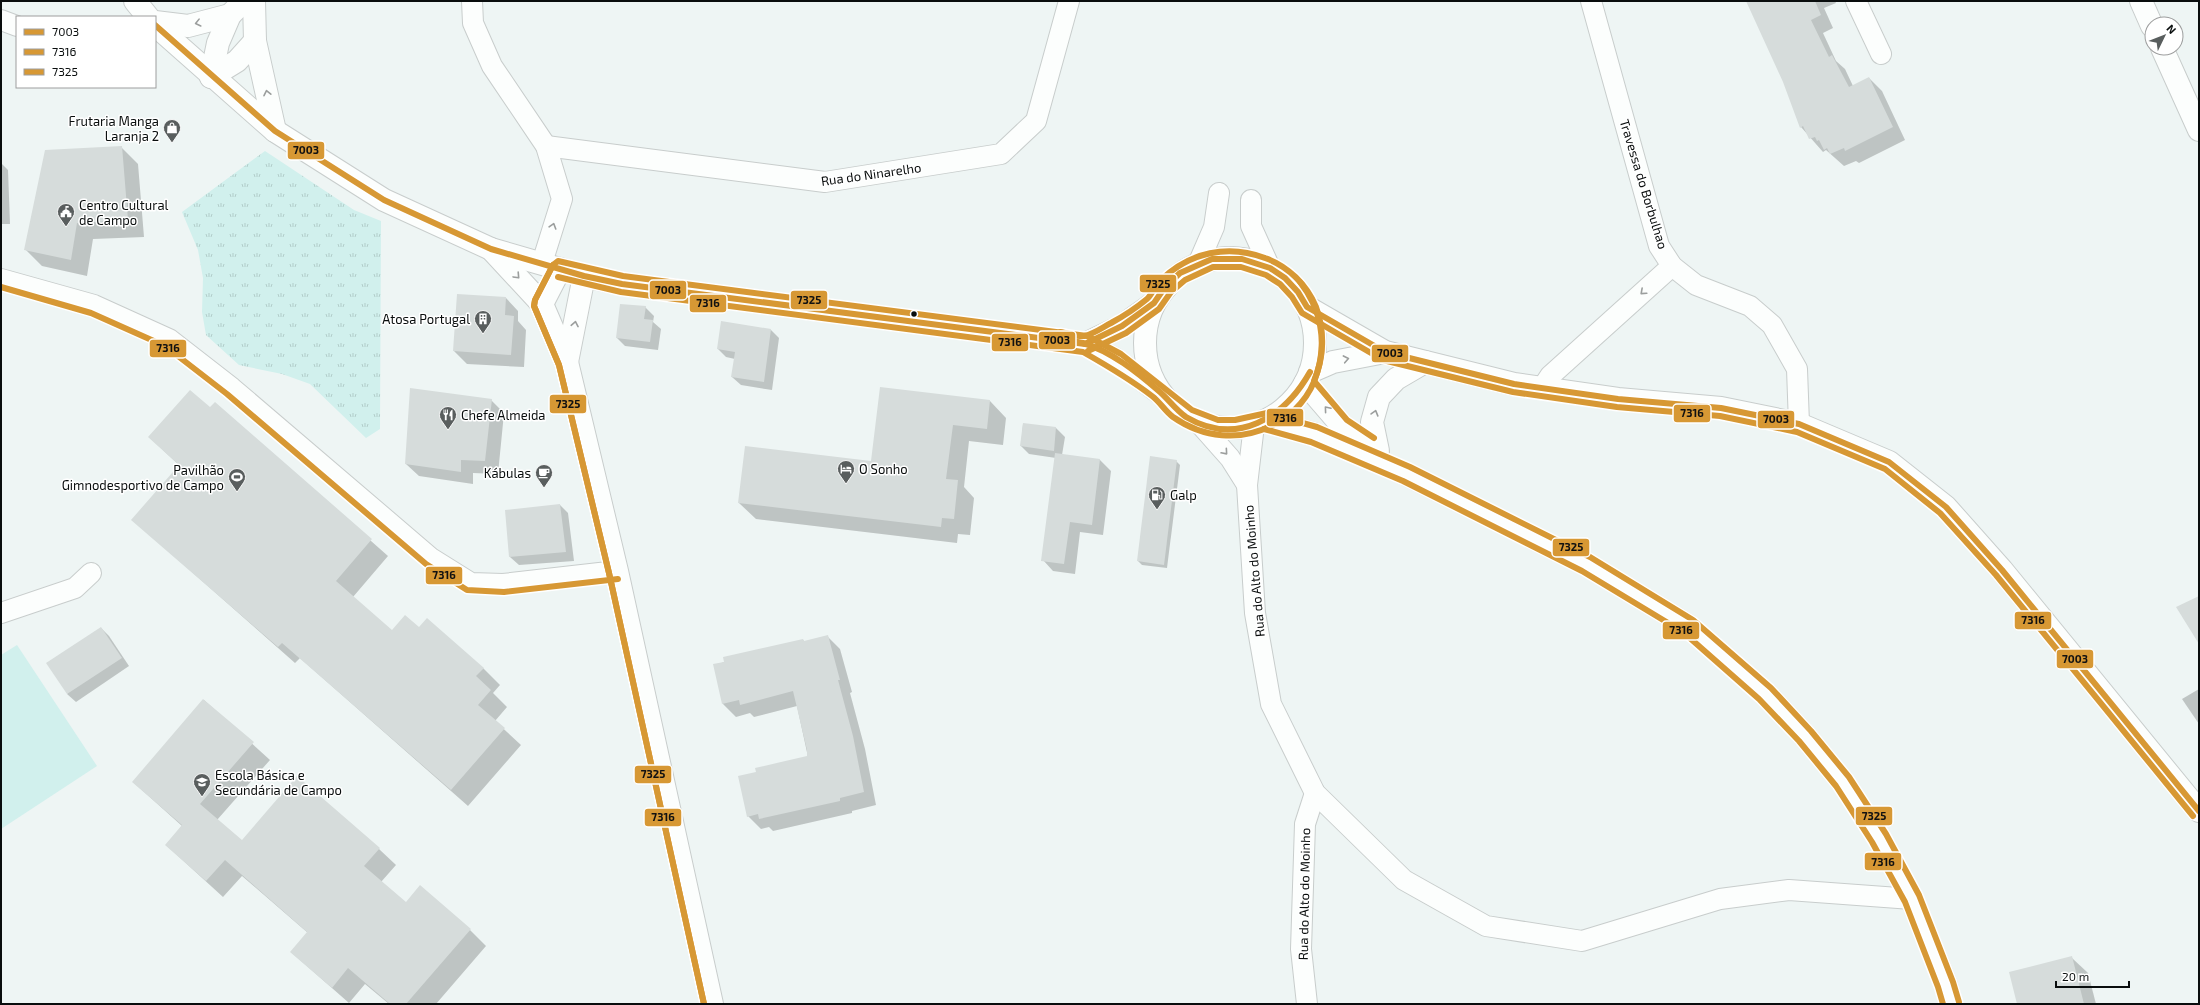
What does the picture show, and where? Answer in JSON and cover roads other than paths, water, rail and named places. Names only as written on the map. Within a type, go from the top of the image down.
[{"type":"main road","points":[[135,1],[147,16]]},
{"type":"main road","points":[[254,1],[255,41],[275,131]]},
{"type":"main road","points":[[2141,1],[2148,16]]},
{"type":"main road","points":[[211,77],[218,43],[237,8]]},
{"type":"main road","points":[[156,23],[188,26],[237,8]]},
{"type":"main road","points":[[156,24],[211,77],[275,131],[384,200],[491,249],[584,276],[622,284],[1085,344],[1116,360],[1160,393],[1178,411],[1199,423],[1217,428],[1236,428],[1260,423],[1281,411],[1295,398],[1308,378],[1315,340],[1307,307],[1298,292],[1285,278],[1270,268],[1256,262],[1227,258],[1198,264],[1180,273],[1165,287],[1154,303],[1146,326],[1144,349],[1149,372],[1160,393]]},
{"type":"main road","points":[[211,77],[237,61],[255,41]]},
{"type":"main road","points":[[2166,56],[2199,130]]},
{"type":"main road","points":[[491,249],[542,304],[567,362],[617,571],[712,1004]]},
{"type":"main road","points":[[542,304],[551,266]]},
{"type":"main road","points":[[567,362],[584,276]]},
{"type":"main road","points":[[1085,344],[1122,326],[1154,303]]},
{"type":"main road","points":[[1307,307],[1385,352],[1514,384],[1618,398],[1720,408],[1799,424],[1889,462],[1946,507],[2002,570],[2199,811]]},
{"type":"main road","points":[[1308,378],[1333,362],[1385,352]]},
{"type":"main road","points":[[1378,451],[1372,422],[1379,397],[1396,379],[1424,362]]},
{"type":"main road","points":[[1308,378],[1342,426],[1378,451],[1406,474]]},
{"type":"main road","points":[[1260,423],[1314,434],[1406,474],[1586,564],[1688,626],[1765,693],[1833,770],[1879,838],[1912,899],[1946,985],[1951,1004]]},
{"type":"street","points":[[472,1],[473,23],[492,66],[546,146],[562,199],[551,266]]},
{"type":"street","name":"Rua do Ninarelho","points":[[546,146],[825,182],[1001,154],[1036,121],[1069,1]]},
{"type":"street","name":"Travessa do Borbulhao","points":[[1591,1],[1659,246],[1672,266],[1696,285],[1750,306],[1772,325],[1797,369],[1799,424]]},
{"type":"street","points":[[1856,1],[1881,54]]},
{"type":"street","points":[[1,20],[16,26]]},
{"type":"street","points":[[1198,264],[1214,227],[1219,193]]},
{"type":"street","points":[[1251,200],[1251,226],[1270,268]]},
{"type":"street","points":[[1542,388],[1550,376],[1672,266]]},
{"type":"street","points":[[1,279],[94,304],[169,338],[232,388],[431,558],[471,583],[503,584],[617,571]]},
{"type":"street","name":"Rua do Alto do Moinho","points":[[1199,423],[1230,458],[1247,485]]},
{"type":"street","name":"Rua do Alto do Moinho","points":[[1260,423],[1247,485],[1255,613],[1271,704],[1315,793],[1305,824],[1304,832],[1300,949],[1307,1004]]},
{"type":"street","points":[[1,613],[75,588],[91,573]]},
{"type":"street","points":[[1315,793],[1404,880],[1486,926],[1582,941],[1720,899],[1789,890],[1912,899]]},
{"type":"place","name":"Frutaria Manga Laranja 2","points":[[172,143]]},
{"type":"place","name":"Centro Cultural de Campo","points":[[66,227]]},
{"type":"place","name":"Atosa Portugal","points":[[483,334]]},
{"type":"place","name":"Chefe Almeida","points":[[448,430]]},
{"type":"place","name":"O Sonho","points":[[846,484]]},
{"type":"place","name":"Kábulas","points":[[544,488]]},
{"type":"place","name":"Pavilhão Gimnodesportivo de Campo","points":[[237,492]]},
{"type":"place","name":"Galp","points":[[1157,510]]},
{"type":"place","name":"Escola Básica e Secundária de Campo","points":[[202,797]]}]
